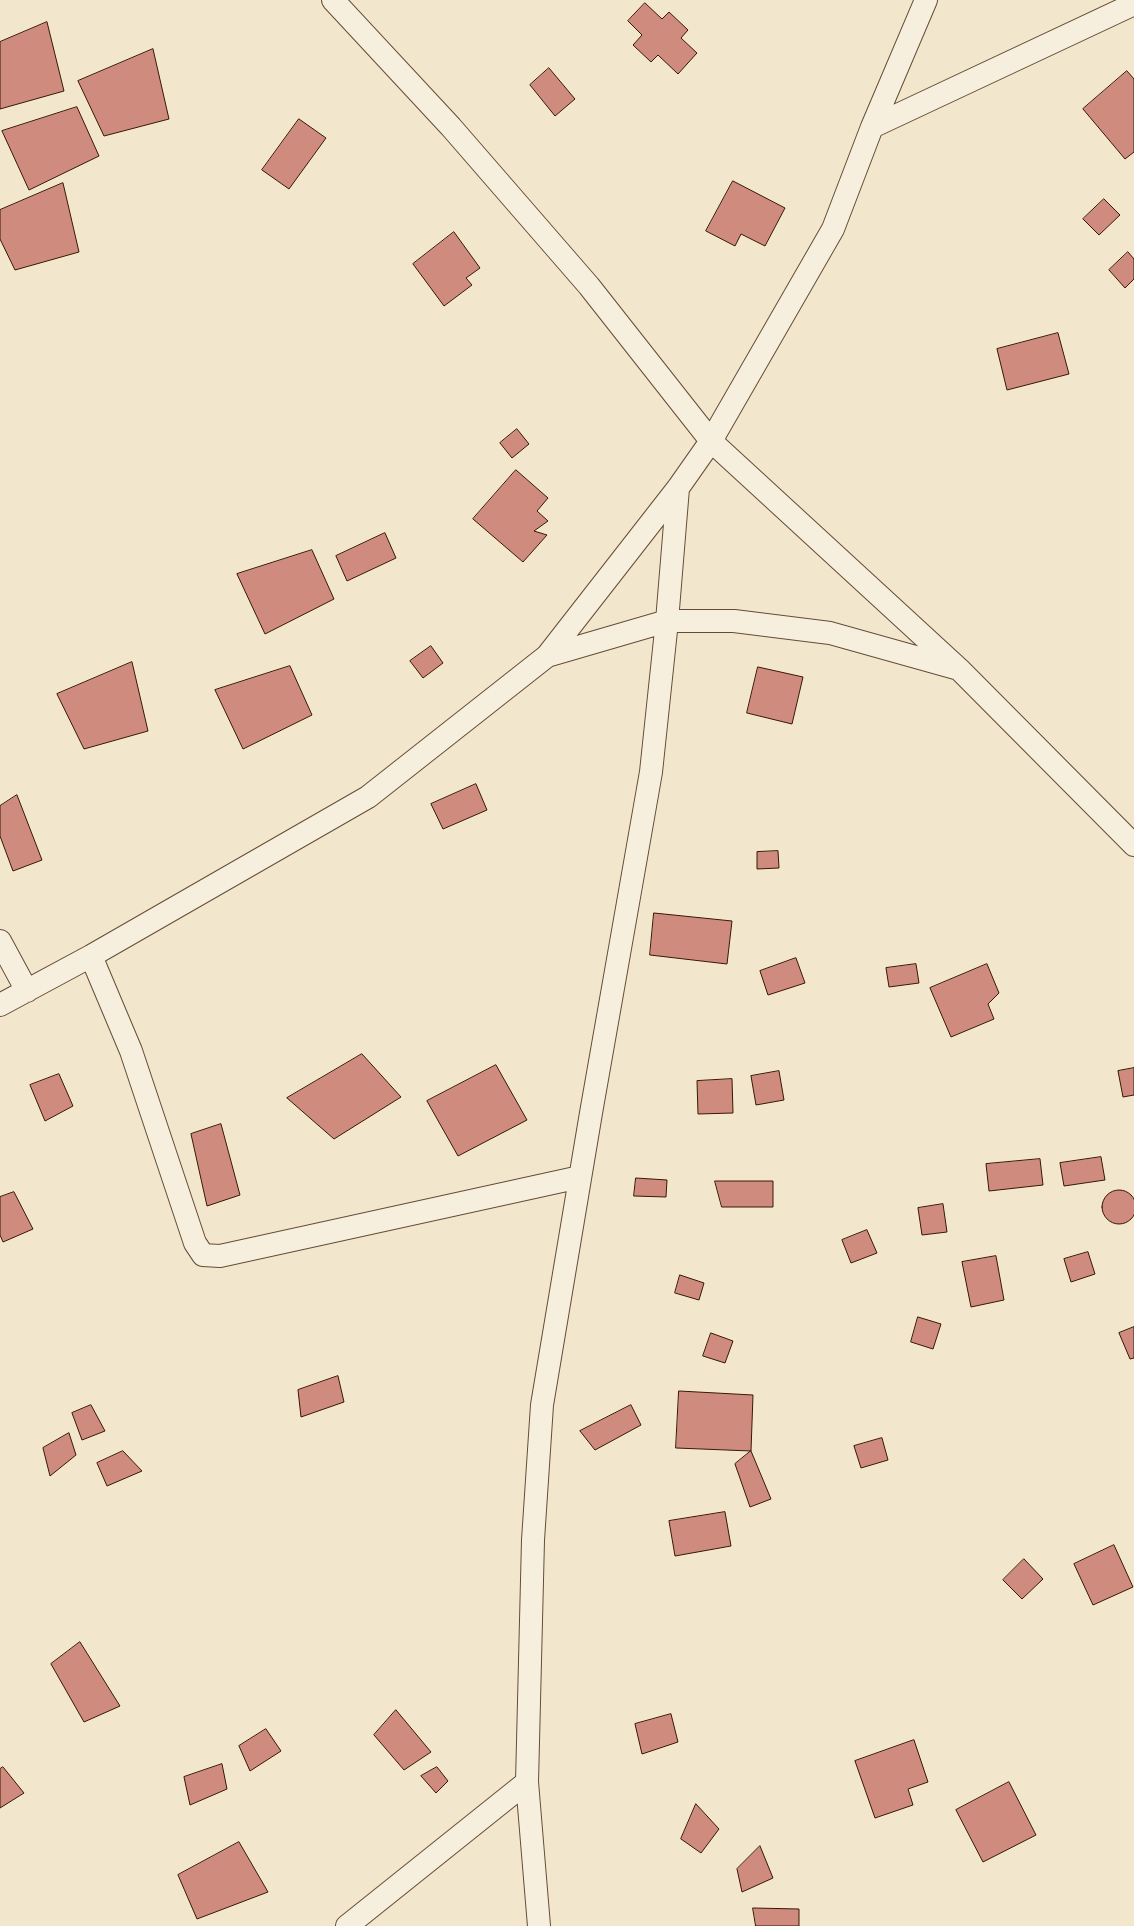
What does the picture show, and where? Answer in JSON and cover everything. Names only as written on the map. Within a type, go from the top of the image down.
[{"type":"street","points":[[0,1005],[91,956],[368,797],[547,656],[678,488],[711,441],[833,229],[872,127],[926,0]]},
{"type":"street","points":[[341,3],[584,280],[711,441],[959,669],[1134,845]]},
{"type":"street","points":[[872,127],[1134,4]]},
{"type":"street","points":[[539,1926],[528,1782],[533,1540],[542,1405],[580,1177],[651,772],[667,621],[678,488]]},
{"type":"street","points":[[547,656],[667,621],[734,621],[830,633],[959,669]]},
{"type":"street","points":[[0,941],[28,991]]},
{"type":"street","points":[[91,956],[131,1051],[195,1243],[203,1255],[220,1256],[580,1177]]},
{"type":"street","points":[[347,1926],[528,1782]]},
{"type":"building","points":[[645,3],[662,19],[669,12],[688,30],[681,38],[697,53],[678,74],[658,55],[651,62],[633,45],[642,35],[628,21]]},
{"type":"building","points":[[47,22],[64,91],[0,109],[0,42]]},
{"type":"building","points":[[153,49],[169,119],[104,136],[78,81]]},
{"type":"building","points":[[549,68],[575,99],[555,116],[530,85]]},
{"type":"building","points":[[1127,71],[1134,79],[1134,152],[1125,159],[1083,109]]},
{"type":"building","points":[[77,107],[99,156],[29,190],[2,131]]},
{"type":"building","points":[[299,119],[326,138],[289,189],[262,170]]},
{"type":"building","points":[[733,181],[785,208],[765,246],[741,234],[735,246],[706,231]]},
{"type":"building","points":[[63,183],[79,252],[15,270],[0,239],[0,210]]},
{"type":"building","points":[[1104,199],[1120,215],[1099,235],[1083,219]]},
{"type":"building","points":[[454,232],[480,268],[466,278],[472,285],[444,306],[413,264]]},
{"type":"building","points":[[1128,252],[1134,259],[1134,279],[1125,288],[1109,270]]},
{"type":"building","points":[[1058,333],[1069,374],[1007,390],[997,349]]},
{"type":"building","points":[[517,429],[529,444],[512,458],[500,443]]},
{"type":"building","points":[[516,470],[548,498],[537,511],[548,521],[534,531],[547,535],[523,562],[473,519]]},
{"type":"building","points":[[385,533],[396,558],[347,581],[336,556]]},
{"type":"building","points":[[312,550],[334,599],[265,634],[237,574]]},
{"type":"building","points":[[431,646],[443,663],[423,678],[410,661]]},
{"type":"building","points":[[132,662],[148,731],[84,749],[57,694]]},
{"type":"building","points":[[290,666],[312,715],[243,749],[215,690]]},
{"type":"building","points":[[758,667],[803,677],[792,724],[747,713]]},
{"type":"building","points":[[476,784],[487,810],[443,829],[431,804]]},
{"type":"building","points":[[17,795],[42,860],[13,871],[0,836],[0,806]]},
{"type":"building","points":[[778,851],[779,868],[757,869],[757,852]]},
{"type":"building","points":[[654,913],[732,921],[727,964],[650,955]]},
{"type":"building","points":[[796,958],[805,983],[768,995],[760,971]]},
{"type":"building","points":[[916,964],[919,983],[889,987],[886,968]]},
{"type":"building","points":[[987,964],[999,993],[988,1004],[994,1019],[951,1037],[930,988]]},
{"type":"building","points":[[362,1054],[401,1097],[334,1139],[287,1098]]},
{"type":"building","points":[[496,1065],[527,1120],[458,1156],[427,1101]]},
{"type":"building","points":[[1134,1068],[1134,1095],[1123,1097],[1118,1071]]},
{"type":"building","points":[[779,1071],[784,1100],[756,1105],[751,1076]]},
{"type":"building","points":[[59,1074],[73,1106],[45,1121],[30,1085]]},
{"type":"building","points":[[732,1079],[733,1113],[698,1114],[697,1081]]},
{"type":"building","points":[[221,1124],[240,1195],[207,1206],[191,1134]]},
{"type":"building","points":[[1101,1157],[1105,1180],[1064,1186],[1060,1163]]},
{"type":"building","points":[[1040,1159],[1043,1185],[989,1191],[986,1164]]},
{"type":"building","points":[[636,1178],[667,1180],[666,1197],[634,1196]]},
{"type":"building","points":[[715,1181],[773,1181],[773,1207],[722,1207]]},
{"type":"building","points":[[1119,1190],[1131,1195],[1136,1207],[1131,1219],[1119,1224],[1107,1219],[1102,1207],[1107,1195]]},
{"type":"building","points":[[14,1192],[33,1229],[3,1242],[0,1235],[0,1197]]},
{"type":"building","points":[[943,1204],[947,1232],[922,1235],[918,1208]]},
{"type":"building","points":[[867,1230],[877,1253],[851,1263],[842,1240]]},
{"type":"building","points":[[1088,1252],[1095,1274],[1071,1282],[1064,1259]]},
{"type":"building","points":[[996,1256],[1004,1300],[971,1307],[962,1262]]},
{"type":"building","points":[[680,1275],[704,1283],[699,1300],[675,1293]]},
{"type":"building","points":[[918,1317],[941,1324],[933,1349],[911,1342]]},
{"type":"building","points":[[1134,1327],[1134,1358],[1130,1359],[1119,1333]]},
{"type":"building","points":[[711,1333],[733,1341],[725,1363],[703,1356]]},
{"type":"building","points":[[338,1376],[344,1402],[301,1417],[298,1390]]},
{"type":"building","points":[[679,1391],[753,1395],[751,1451],[676,1448]]},
{"type":"building","points":[[91,1405],[105,1431],[82,1440],[72,1413]]},
{"type":"building","points":[[631,1405],[641,1425],[595,1450],[580,1431]]},
{"type":"building","points":[[69,1433],[76,1455],[50,1476],[43,1448]]},
{"type":"building","points":[[882,1438],[888,1460],[861,1468],[854,1446]]},
{"type":"building","points":[[123,1451],[142,1471],[107,1486],[97,1463]]},
{"type":"building","points":[[751,1451],[771,1499],[750,1507],[735,1464]]},
{"type":"building","points":[[725,1512],[731,1546],[675,1556],[669,1521]]},
{"type":"building","points":[[1114,1545],[1133,1587],[1093,1605],[1074,1564]]},
{"type":"building","points":[[1024,1559],[1043,1579],[1022,1599],[1003,1580]]},
{"type":"building","points":[[80,1642],[120,1706],[84,1722],[51,1664]]},
{"type":"building","points":[[396,1710],[431,1752],[404,1770],[374,1735]]},
{"type":"building","points":[[671,1714],[678,1742],[642,1754],[635,1724]]},
{"type":"building","points":[[266,1729],[281,1751],[250,1771],[239,1746]]},
{"type":"building","points":[[914,1740],[928,1782],[908,1789],[913,1805],[875,1818],[855,1761]]},
{"type":"building","points":[[222,1764],[227,1789],[190,1805],[184,1777]]},
{"type":"building","points":[[3,1767],[24,1793],[0,1808],[0,1769]]},
{"type":"building","points":[[437,1767],[448,1781],[436,1793],[421,1776]]},
{"type":"building","points":[[1009,1782],[1036,1835],[983,1862],[956,1810]]},
{"type":"building","points":[[696,1804],[719,1829],[701,1853],[681,1839]]},
{"type":"building","points":[[239,1842],[268,1892],[197,1919],[178,1875]]},
{"type":"building","points":[[760,1846],[773,1878],[742,1892],[737,1869]]},
{"type":"building","points":[[753,1908],[799,1909],[799,1926],[756,1926]]}]
